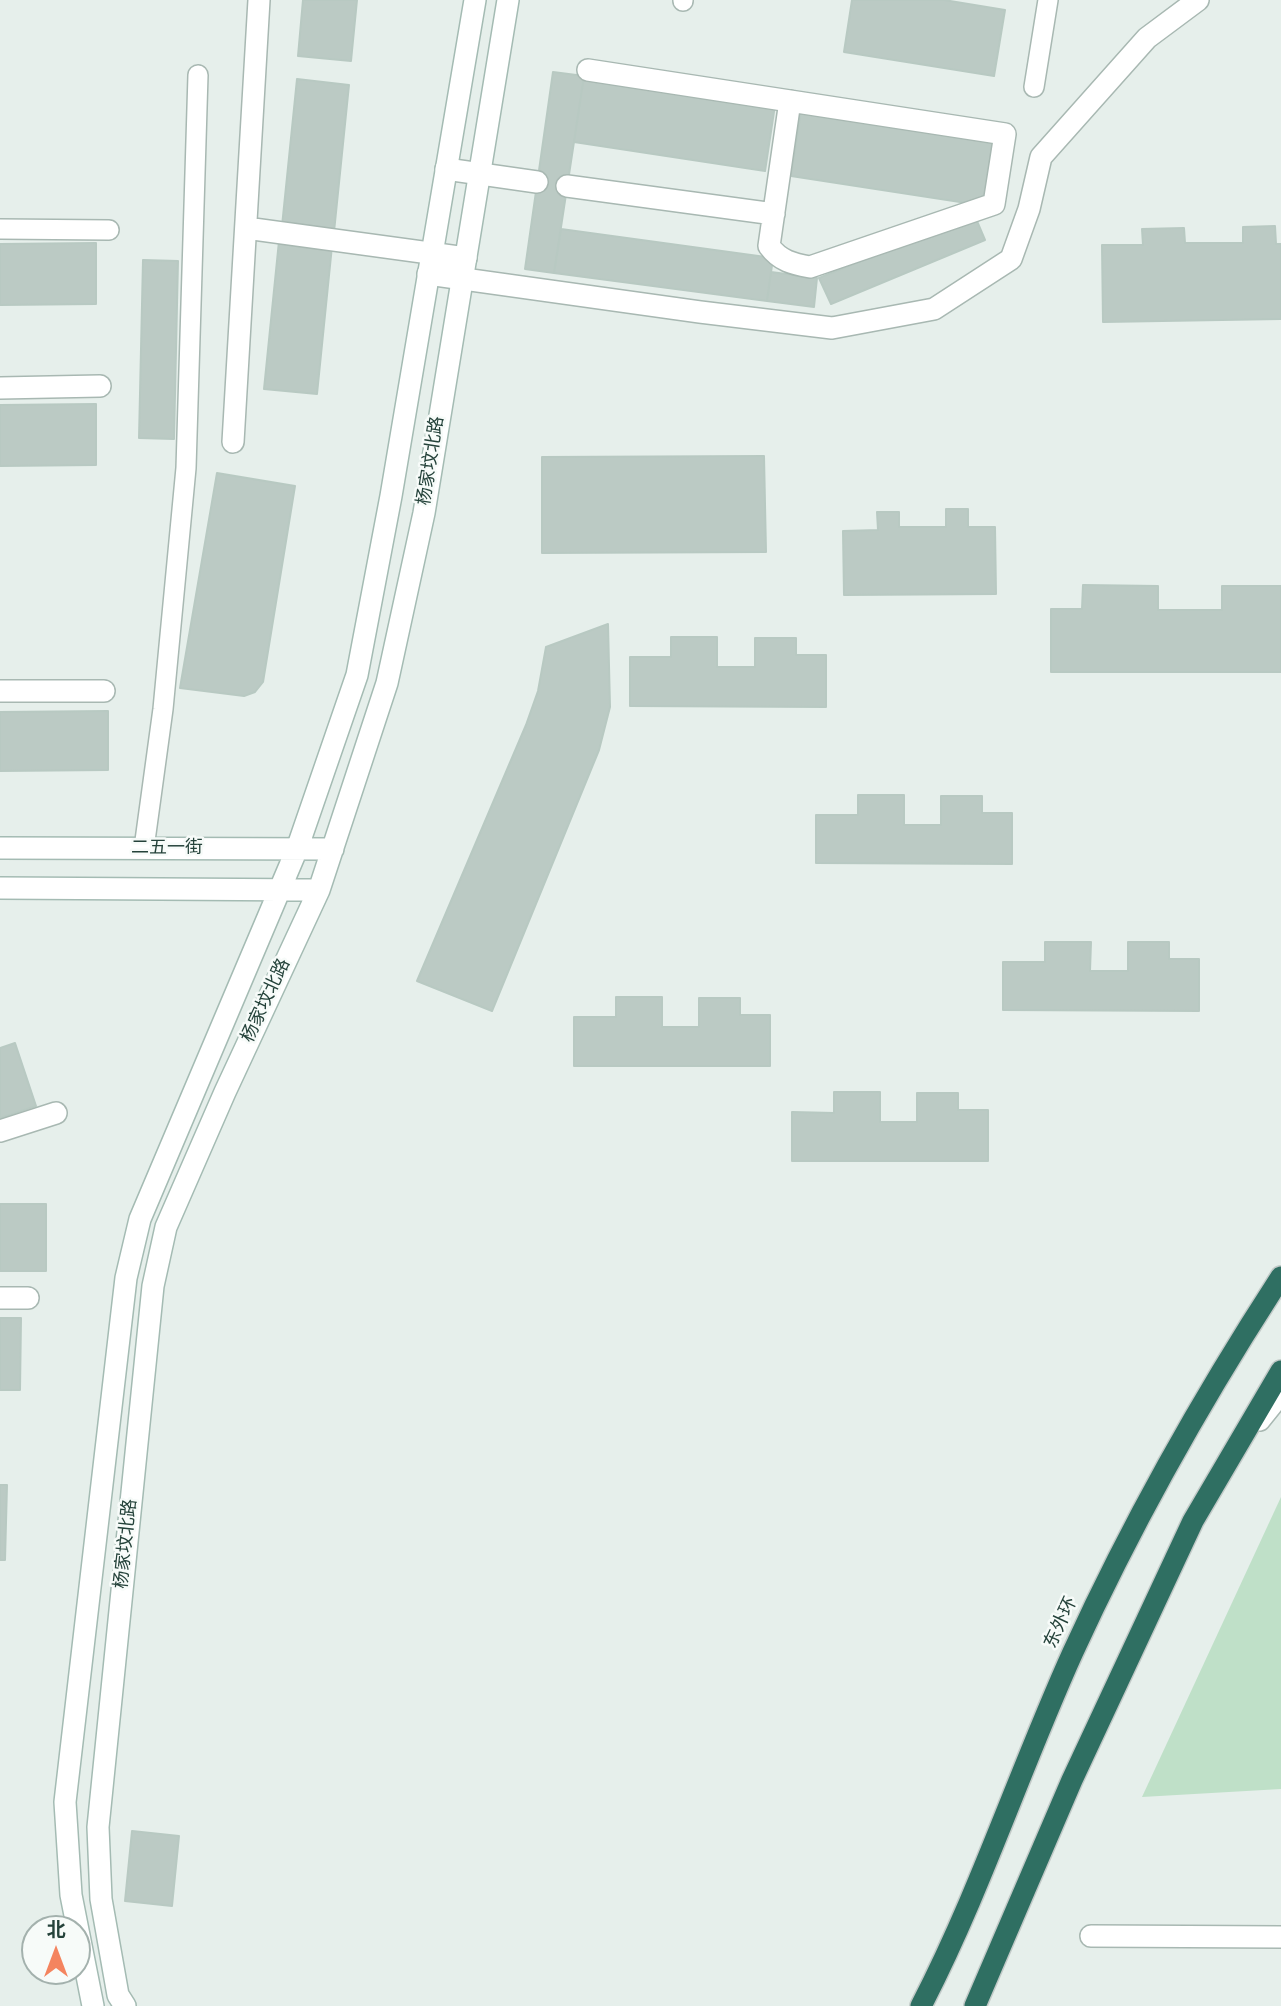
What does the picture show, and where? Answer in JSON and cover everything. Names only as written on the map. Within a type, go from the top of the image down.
[{"type":"highway","name":"东外环","points":[[920,2006],[948,1954],[1073,1652],[1152,1490],[1238,1343],[1281,1278]]},
{"type":"highway","points":[[975,2006],[1072,1780],[1193,1521],[1281,1371]]},
{"type":"main road","points":[[233,442],[259,0]]},
{"type":"main road","name":"杨家坟北路","points":[[94,2006],[71,1895],[65,1802],[126,1278],[140,1220],[297,849],[357,675],[391,496],[475,0]]},
{"type":"main road","name":"杨家坟北路","points":[[122,2000],[100,1899],[98,1827],[153,1286],[166,1227],[319,890],[387,683],[424,513],[509,0]]},
{"type":"main road","points":[[246,228],[700,312],[832,328],[934,310],[1011,259],[1029,209],[1041,157],[1147,38],[1198,0]]},
{"type":"main road","points":[[588,70],[790,101],[1005,134],[995,204],[810,267],[792,264],[776,256],[769,246],[790,101]]},
{"type":"main road","points":[[446,169],[537,182]]},
{"type":"main road","points":[[567,186],[774,214]]},
{"type":"main road","points":[[0,387],[100,386]]},
{"type":"main road","points":[[0,691],[104,691]]},
{"type":"main road","name":"二五一街","points":[[0,848],[333,849]]},
{"type":"main road","points":[[0,888],[319,890]]},
{"type":"main road","points":[[0,1131],[56,1113]]},
{"type":"main road","points":[[0,1298],[28,1298]]},
{"type":"main road","points":[[1091,1936],[1281,1937]]},
{"type":"main road","points":[[94,2006],[122,2000]]},
{"type":"lane","points":[[1034,87],[1048,0]]},
{"type":"lane","points":[[144,848],[163,709],[186,468],[198,75]]},
{"type":"lane","points":[[0,229],[109,230]]},
{"type":"lane","points":[[1231,1457],[1281,1395]]},
{"type":"green space","points":[[1281,1497],[1281,1789],[1142,1797]]},
{"type":"building","points":[[303,0],[357,0],[351,61],[298,56]]},
{"type":"building","points":[[852,0],[944,0],[1005,10],[994,76],[844,52]]},
{"type":"building","points":[[553,72],[584,76],[554,273],[525,269]]},
{"type":"building","points":[[584,76],[775,105],[765,171],[574,142]]},
{"type":"building","points":[[297,79],[349,85],[334,232],[282,226]]},
{"type":"building","points":[[801,110],[996,140],[986,206],[791,176]]},
{"type":"building","points":[[974,214],[985,240],[831,304],[819,278]]},
{"type":"building","points":[[1275,226],[1276,244],[1281,244],[1281,319],[1103,322],[1102,245],[1143,245],[1142,229],[1184,228],[1185,243],[1243,243],[1243,227]]},
{"type":"building","points":[[561,229],[773,258],[767,301],[554,273]]},
{"type":"building","points":[[279,241],[332,246],[317,394],[264,389]]},
{"type":"building","points":[[96,243],[96,304],[0,305],[0,244]]},
{"type":"building","points":[[143,260],[178,261],[174,439],[139,438]]},
{"type":"building","points":[[771,272],[817,278],[814,307],[767,301]]},
{"type":"building","points":[[96,404],[96,465],[0,466],[0,405]]},
{"type":"building","points":[[764,456],[766,552],[542,553],[542,457]]},
{"type":"building","points":[[217,473],[295,486],[263,682],[255,692],[244,696],[180,688]]},
{"type":"building","points":[[946,509],[968,509],[968,527],[995,527],[996,594],[844,595],[843,531],[878,530],[877,512],[899,512],[899,527],[946,527]]},
{"type":"building","points":[[1083,585],[1158,586],[1158,610],[1222,610],[1222,586],[1281,586],[1281,672],[1051,672],[1051,609],[1082,609]]},
{"type":"building","points":[[608,624],[610,707],[599,750],[492,1011],[417,981],[526,725],[538,691],[546,647]]},
{"type":"building","points":[[671,637],[717,637],[717,667],[755,667],[755,638],[796,638],[796,655],[826,655],[826,707],[630,706],[630,657],[671,657]]},
{"type":"building","points":[[108,711],[108,770],[0,771],[0,712]]},
{"type":"building","points":[[858,795],[904,795],[904,825],[941,825],[941,796],[982,796],[982,813],[1012,813],[1012,864],[816,863],[816,815],[858,815]]},
{"type":"building","points":[[1045,942],[1091,942],[1090,971],[1128,971],[1128,942],[1169,942],[1169,959],[1199,959],[1199,1011],[1003,1010],[1003,962],[1045,962]]},
{"type":"building","points":[[616,997],[662,997],[662,1027],[699,1027],[699,998],[740,998],[740,1015],[770,1015],[770,1066],[574,1066],[574,1017],[616,1017]]},
{"type":"building","points":[[15,1043],[36,1106],[0,1118],[0,1048]]},
{"type":"building","points":[[834,1092],[880,1092],[880,1122],[917,1122],[917,1093],[958,1093],[958,1110],[988,1110],[988,1161],[792,1161],[792,1112],[834,1113]]},
{"type":"building","points":[[0,1204],[46,1204],[46,1271],[0,1271]]},
{"type":"building","points":[[0,1318],[21,1318],[20,1390],[0,1390]]},
{"type":"building","points":[[0,1485],[7,1485],[5,1560],[0,1560]]},
{"type":"building","points":[[132,1831],[179,1836],[172,1906],[125,1901]]}]
